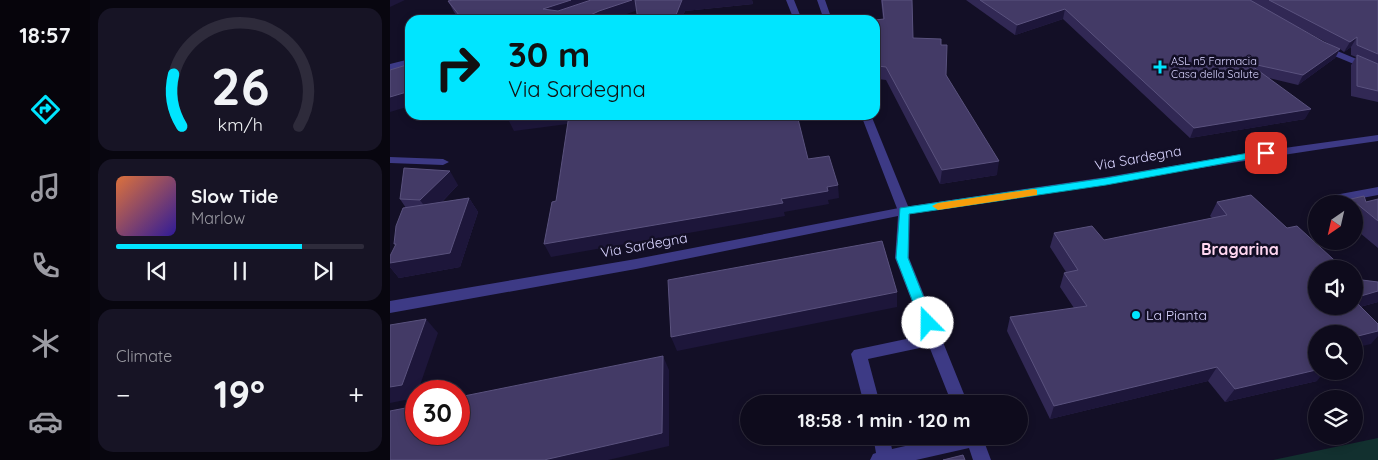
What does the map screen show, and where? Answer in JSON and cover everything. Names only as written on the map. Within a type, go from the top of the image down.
[{"type":"street","points":[[790,0],[796,15]]},
{"type":"street","points":[[821,0],[826,15]]},
{"type":"street","points":[[1314,43],[1378,71]]},
{"type":"street","points":[[390,67],[405,63]]},
{"type":"street","points":[[868,120],[904,211],[902,258],[956,395]]},
{"type":"street","name":"Via Sardegna","points":[[390,307],[646,262],[904,211],[1106,181],[1248,156],[1378,138]]},
{"type":"street","points":[[390,160],[443,162]]},
{"type":"street","points":[[1358,195],[1378,191]]},
{"type":"street","points":[[870,395],[859,354],[934,339]]},
{"type":"street","points":[[881,445],[882,459],[941,445]]},
{"type":"street","points":[[977,445],[982,460]]},
{"type":"green space","points":[[1378,438],[1378,460],[1273,460],[1345,445],[1363,445],[1363,441]]},
{"type":"building","points":[[571,0],[543,9],[558,11],[591,0],[632,0],[591,15],[459,15],[448,1]]},
{"type":"building","points":[[635,0],[682,0],[676,15],[637,15]]},
{"type":"building","points":[[882,0],[912,0],[913,38],[941,39],[941,45],[947,45],[946,75],[999,161],[942,170],[886,67],[880,66],[880,19],[884,19]]},
{"type":"building","points":[[980,0],[1250,0],[1324,42],[1340,49],[1303,75],[1248,63],[1311,109],[1194,128],[1065,9],[1017,25]]},
{"type":"building","points":[[1269,0],[1378,0],[1378,54],[1357,45],[1357,37],[1350,42]]},
{"type":"building","points":[[1357,55],[1378,64],[1378,91],[1357,86]]},
{"type":"building","points":[[405,66],[405,92],[390,97],[390,70]]},
{"type":"building","points":[[568,120],[798,120],[808,159],[829,156],[838,185],[827,187],[828,191],[781,199],[783,203],[544,244],[552,202],[556,201]]},
{"type":"building","points":[[404,168],[450,171],[420,200],[400,199]]},
{"type":"building","points":[[1251,195],[1287,228],[1297,226],[1308,236],[1308,250],[1323,250],[1334,260],[1308,260],[1308,315],[1363,315],[1363,309],[1378,324],[1378,331],[1363,335],[1363,325],[1308,325],[1308,372],[1235,389],[1217,367],[1054,406],[1010,317],[1087,306],[1064,273],[1078,270],[1054,233],[1092,226],[1104,240],[1227,215],[1217,202]]},
{"type":"building","points":[[1363,196],[1366,202],[1378,199],[1378,221],[1363,209]]},
{"type":"building","points":[[469,198],[450,253],[390,263],[390,256],[396,244],[394,244],[396,226],[403,208]]},
{"type":"building","points":[[882,241],[897,292],[671,337],[668,280]]},
{"type":"building","points":[[1363,280],[1378,282],[1378,291],[1363,295]]},
{"type":"building","points":[[426,319],[402,385],[390,387],[390,325]]},
{"type":"building","points":[[663,356],[662,433],[544,460],[390,460],[390,411],[405,408],[405,445],[470,445],[470,395]]},
{"type":"building","points":[[963,455],[965,460],[943,460]]},
{"type":"slow traffic","points":[[938,206],[1034,192]]},
{"type":"place","name":"ASL n5 Farmacia Casa della Salute","points":[[1160,67]]},
{"type":"place","name":"La Pianta","points":[[1136,315]]},
{"type":"district","name":"Bragarina","points":[[1240,249]]},
{"type":"route","points":[[928,323],[902,258],[904,211],[1106,181],[1266,153]]}]
